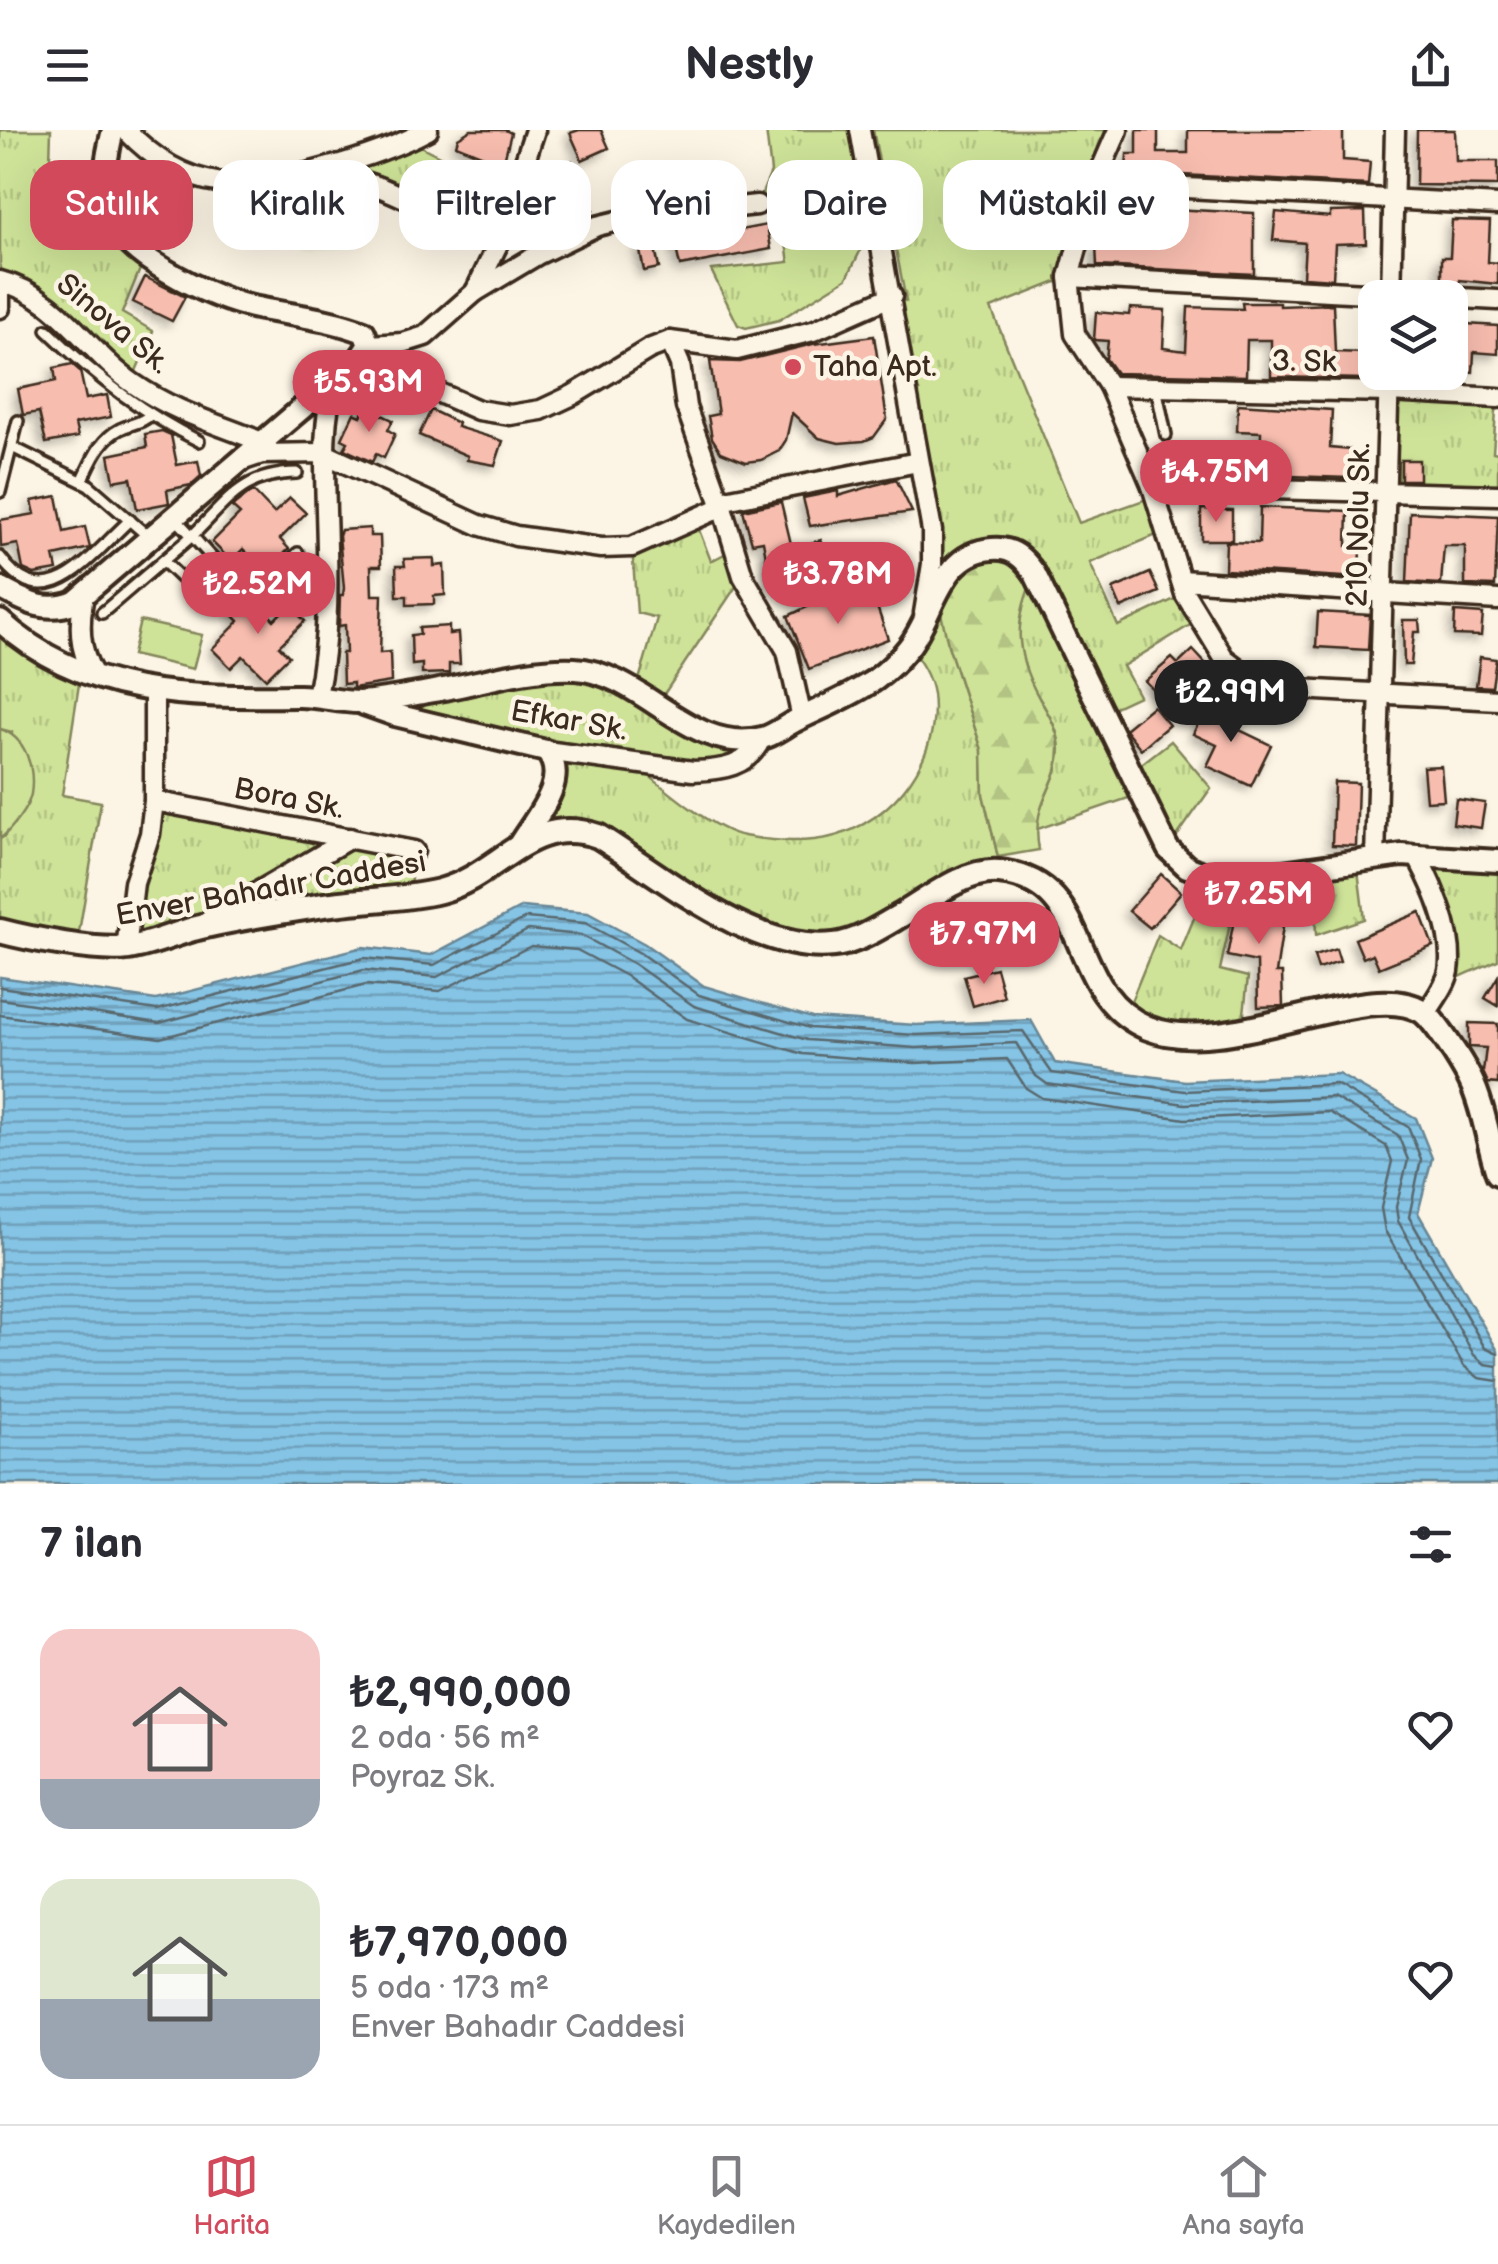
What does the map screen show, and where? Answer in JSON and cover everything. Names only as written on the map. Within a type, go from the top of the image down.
[{"type":"main road","name":"Enver Bahadır Caddesi","points":[[0,932],[35,940],[126,949],[195,928],[347,901],[443,890],[478,875],[517,848],[552,832],[576,828],[598,836],[740,926],[792,944],[838,945],[885,925],[974,875],[998,872],[1024,878],[1052,894],[1076,930],[1094,981],[1107,1000],[1125,1016],[1171,1035],[1242,1032],[1378,1002],[1407,1003],[1426,1014]]},
{"type":"main road","points":[[1426,1014],[1471,1080],[1498,1173]]},
{"type":"street","points":[[113,130],[104,182],[106,208],[114,227],[132,248],[207,293],[364,332],[364,351]]},
{"type":"street","points":[[126,130],[140,146],[177,172],[213,182]]},
{"type":"street","points":[[353,160],[428,130]]},
{"type":"street","points":[[525,160],[535,130]]},
{"type":"street","points":[[860,130],[932,531],[932,564],[924,618]]},
{"type":"street","points":[[1105,160],[1118,130]]},
{"type":"street","points":[[1391,280],[1395,130]]},
{"type":"street","points":[[1189,188],[1498,205]]},
{"type":"street","points":[[240,462],[253,438],[334,380],[364,351],[425,336],[475,292],[597,226],[626,218],[757,205]]},
{"type":"street","points":[[475,292],[494,250]]},
{"type":"street","points":[[1076,250],[1069,277],[1075,334],[1109,386],[1152,486],[1185,594],[1224,658],[1263,687],[1498,700]]},
{"type":"street","points":[[1069,277],[1358,294]]},
{"type":"street","name":"Sinova Sk.","points":[[0,281],[27,288],[131,382],[192,417],[253,438]]},
{"type":"street","points":[[0,289],[0,308]]},
{"type":"street","points":[[364,351],[478,410],[510,415],[541,410],[649,348],[670,341],[737,350],[813,331],[892,296]]},
{"type":"street","points":[[1468,299],[1498,300]]},
{"type":"street","points":[[670,341],[680,364],[686,407],[744,576],[787,651],[802,718]]},
{"type":"street","points":[[316,696],[326,656],[323,453],[334,380]]},
{"type":"street","name":"3. Sk","points":[[1109,386],[1358,383]]},
{"type":"street","name":"210 Nolu Sk.","points":[[1375,859],[1389,390]]},
{"type":"street","name":"3. Sk","points":[[1444,390],[1498,398]]},
{"type":"street","points":[[0,588],[28,604],[62,608],[84,594],[240,462],[262,454],[323,453],[479,525],[561,544],[601,548],[632,547],[721,504],[918,462]]},
{"type":"street","points":[[1152,486],[1498,495]]},
{"type":"street","points":[[0,621],[66,667],[154,692],[235,698],[316,696],[358,702],[532,672],[574,669],[603,673],[690,726],[721,738],[762,738],[876,679],[910,646],[938,588],[966,558],[984,550],[1011,550],[1024,558],[1034,574],[1168,850],[1188,867],[1211,876],[1240,878],[1417,856],[1498,860]]},
{"type":"street","points":[[1181,580],[1498,600]]},
{"type":"street","points":[[84,594],[79,624],[86,662],[94,675]]},
{"type":"street","points":[[126,949],[134,883],[150,834],[154,801],[154,692]]},
{"type":"street","name":"Efkar Sk.","points":[[358,702],[546,751],[693,771],[741,764],[755,752],[762,738]]},
{"type":"street","points":[[517,848],[556,782],[554,760],[546,751]]},
{"type":"street","name":"Bora Sk.","points":[[154,801],[414,851]]},
{"type":"street","points":[[195,928],[350,838]]},
{"type":"street","points":[[1417,856],[1436,892],[1450,968],[1426,1014]]},
{"type":"lane","points":[[47,330],[74,357],[150,415],[198,441]]},
{"type":"lane","points":[[1156,387],[1166,435]]},
{"type":"lane","points":[[82,481],[100,444],[150,415]]},
{"type":"lane","points":[[0,492],[18,421]]},
{"type":"lane","points":[[12,447],[82,481],[150,538]]},
{"type":"lane","points":[[102,614],[247,482],[262,476],[297,473]]},
{"type":"lane","points":[[174,517],[231,576],[246,584],[270,581],[298,553]]},
{"type":"lane","points":[[0,557],[12,574],[26,583],[44,586],[64,580],[130,520]]},
{"type":"lane","points":[[163,561],[204,600],[223,605]]},
{"type":"green space","points":[[0,130],[51,130],[50,160],[30,160],[30,250],[139,250],[145,257],[122,313],[153,331],[131,383],[92,347],[0,281]]},
{"type":"green space","points":[[766,130],[851,130],[855,160],[770,160]]},
{"type":"green space","points":[[873,130],[1118,130],[1108,160],[943,160],[943,250],[1078,250],[1069,277],[991,308],[1079,523],[1155,496],[1166,531],[1090,563],[1118,626],[1185,594],[1200,619],[1123,666],[1139,696],[1102,713],[1131,772],[1171,741],[1211,788],[1168,849],[1140,794],[1035,830],[1060,752],[1054,726],[1022,657],[1021,615],[1034,573],[948,645],[982,750],[983,794],[998,857],[997,872],[885,925],[791,944],[598,836],[517,848],[554,760],[358,702],[532,671],[636,690],[657,618],[637,613],[632,547],[696,522],[711,561],[734,549],[743,576],[658,703],[690,726],[761,739],[741,764],[635,764],[717,826],[770,840],[814,840],[840,835],[885,809],[903,791],[918,769],[933,720],[930,681],[909,646],[932,564],[892,296],[906,301],[896,250],[923,250],[923,160],[879,160]]},
{"type":"green space","points":[[408,140],[447,160],[399,160],[399,202],[379,194],[379,160],[365,160]]},
{"type":"green space","points":[[767,181],[767,206],[757,205]]},
{"type":"green space","points":[[787,250],[861,250],[847,278],[779,320],[746,328],[738,325],[711,270],[789,262]]},
{"type":"green space","points":[[1389,392],[1497,398],[1493,452],[1498,453],[1498,495],[1387,491]]},
{"type":"green space","points":[[998,548],[1035,574],[1020,621],[1021,651],[1031,682],[1055,728],[1059,747],[1055,773],[1038,819],[1039,850],[998,857],[983,794],[982,750],[941,613],[943,582]]},
{"type":"green space","points":[[0,621],[81,671],[62,795],[101,802],[77,944],[0,931],[0,839],[5,836],[12,732],[0,729]]},
{"type":"green space","points":[[140,621],[202,635],[193,669],[132,655]]},
{"type":"green space","points":[[0,729],[22,746],[30,764],[32,784],[23,812],[0,839]]},
{"type":"green space","points":[[154,801],[414,851],[409,896],[126,949]]},
{"type":"green space","points":[[1498,851],[1498,960],[1444,984],[1450,968],[1417,856]]},
{"type":"green space","points":[[1357,862],[1364,919],[1316,935],[1313,869]]},
{"type":"green space","points":[[1211,876],[1240,878],[1220,970],[1248,977],[1242,1032],[1199,1034],[1125,1016],[1158,935],[1181,950]]},
{"type":"water","points":[[522,907],[588,913],[645,944],[704,986],[812,1018],[916,1025],[1031,1020],[1055,1063],[1185,1081],[1338,1074],[1416,1118],[1432,1158],[1418,1213],[1498,1351],[1498,1484],[0,1484],[0,977],[156,1000],[363,947],[431,955]]},
{"type":"building","points":[[471,130],[511,133],[504,160],[493,160],[456,145],[458,138]]},
{"type":"building","points":[[601,130],[609,148],[582,160],[570,133]]},
{"type":"building","points":[[1137,130],[1158,130],[1158,153],[1188,153],[1188,130],[1343,130],[1343,160],[1370,162],[1368,185],[1189,175],[1189,160],[1127,160],[1127,154],[1137,154]]},
{"type":"building","points":[[1417,130],[1455,130],[1456,161],[1498,161],[1498,186],[1416,185]]},
{"type":"building","points":[[1189,210],[1254,213],[1254,274],[1097,266],[1096,250],[1189,250]]},
{"type":"building","points":[[1365,211],[1366,243],[1335,244],[1333,279],[1303,277],[1305,243],[1273,240],[1276,212],[1330,217],[1330,212]]},
{"type":"building","points":[[1452,220],[1490,221],[1488,262],[1498,263],[1498,284],[1442,280],[1442,257],[1450,257]]},
{"type":"building","points":[[767,225],[767,250],[680,266],[676,250],[747,250],[747,229]]},
{"type":"building","points":[[640,250],[655,250],[659,268],[644,271]]},
{"type":"building","points":[[145,277],[185,297],[172,321],[133,302]]},
{"type":"building","points":[[1242,303],[1333,304],[1335,352],[1358,353],[1358,379],[1271,377],[1271,340],[1247,340],[1246,376],[1116,373],[1106,359],[1108,341],[1094,340],[1096,312],[1129,315],[1130,308],[1165,310],[1163,348],[1186,351],[1188,307],[1243,309]]},
{"type":"building","points":[[1468,324],[1498,326],[1498,354],[1474,352],[1473,372],[1468,372]]},
{"type":"building","points":[[874,336],[887,419],[874,437],[839,443],[819,438],[792,413],[786,440],[779,451],[746,462],[721,452],[712,438],[708,416],[718,414],[710,361],[740,362],[813,344]]},
{"type":"building","points":[[72,364],[80,371],[86,399],[107,395],[111,417],[75,424],[78,437],[46,443],[39,412],[23,415],[18,389],[56,381],[54,368]]},
{"type":"building","points":[[1238,404],[1332,410],[1330,448],[1351,450],[1349,478],[1260,475],[1261,432],[1237,431]]},
{"type":"building","points":[[365,407],[393,420],[388,430],[395,434],[384,458],[376,454],[372,462],[344,449],[348,442],[342,439],[354,413],[361,416]]},
{"type":"building","points":[[431,410],[458,423],[457,427],[503,441],[495,465],[467,460],[468,456],[419,435]]},
{"type":"building","points":[[162,431],[171,435],[177,465],[198,461],[201,476],[191,485],[167,490],[169,503],[137,509],[131,478],[114,481],[109,455],[147,447],[145,434]]},
{"type":"building","points":[[1401,460],[1419,460],[1419,480],[1401,480]]},
{"type":"building","points":[[896,479],[912,512],[810,526],[803,498],[838,491],[838,496]]},
{"type":"building","points":[[253,491],[274,513],[290,498],[306,513],[280,539],[289,549],[266,572],[243,549],[231,561],[212,542],[240,514],[232,507]]},
{"type":"building","points":[[57,496],[64,532],[85,527],[90,548],[54,556],[57,570],[34,574],[23,569],[18,544],[1,547],[0,520],[35,514],[32,501]]},
{"type":"building","points":[[781,502],[792,548],[821,540],[833,572],[771,584],[763,541],[752,543],[743,510]]},
{"type":"building","points":[[1260,507],[1348,511],[1347,546],[1361,547],[1360,578],[1225,570],[1226,542],[1259,543]]},
{"type":"building","points":[[1201,509],[1232,510],[1232,540],[1201,540]]},
{"type":"building","points":[[1410,512],[1498,516],[1495,586],[1465,585],[1465,546],[1444,546],[1441,584],[1407,582]]},
{"type":"building","points":[[370,528],[370,536],[380,536],[381,566],[371,566],[372,595],[382,595],[380,653],[390,652],[391,682],[353,688],[353,683],[343,684],[342,653],[346,653],[345,625],[339,626],[340,595],[344,588],[339,536],[341,530]]},
{"type":"building","points":[[434,558],[434,566],[444,565],[445,595],[434,596],[434,604],[407,605],[407,596],[397,596],[396,566],[405,566],[404,559]]},
{"type":"building","points":[[1150,573],[1159,592],[1121,608],[1113,589]]},
{"type":"building","points":[[870,586],[888,639],[809,669],[788,616],[830,596],[832,602]]},
{"type":"building","points":[[248,594],[274,620],[289,605],[305,621],[279,646],[289,656],[266,679],[243,656],[231,668],[212,649],[239,621],[230,612]]},
{"type":"building","points":[[1318,612],[1370,615],[1368,650],[1316,647]]},
{"type":"building","points":[[1455,612],[1483,614],[1481,636],[1454,635]]},
{"type":"building","points":[[1403,620],[1419,620],[1420,632],[1414,632],[1411,665],[1404,665]]},
{"type":"building","points":[[449,626],[449,634],[458,633],[460,664],[449,664],[449,673],[422,674],[422,664],[412,665],[411,635],[420,634],[419,628]]},
{"type":"building","points":[[1193,650],[1205,663],[1164,701],[1145,681],[1172,658],[1178,664]]},
{"type":"building","points":[[1480,657],[1496,659],[1492,687],[1476,686]]},
{"type":"building","points":[[1210,699],[1234,710],[1227,724],[1271,745],[1251,786],[1207,766],[1217,745],[1193,734]]},
{"type":"building","points":[[1153,706],[1169,725],[1141,749],[1125,729]]},
{"type":"building","points":[[1441,766],[1444,800],[1426,801],[1423,767]]},
{"type":"building","points":[[1334,782],[1358,783],[1356,846],[1332,845]]},
{"type":"building","points":[[1456,799],[1485,803],[1481,828],[1453,824]]},
{"type":"building","points":[[1161,874],[1181,892],[1150,928],[1129,911]]},
{"type":"building","points":[[1239,894],[1256,897],[1254,908],[1285,913],[1276,973],[1282,973],[1283,1006],[1258,1007],[1257,962],[1227,956]]},
{"type":"building","points":[[1420,912],[1433,946],[1379,968],[1373,954],[1363,958],[1355,939]]},
{"type":"building","points":[[1336,949],[1340,962],[1318,969],[1314,956]]},
{"type":"building","points":[[996,968],[1004,997],[973,1006],[964,976]]},
{"type":"building","points":[[1498,976],[1498,1006],[1485,998]]},
{"type":"building","points":[[1469,1023],[1498,1024],[1498,1084],[1488,1083],[1483,1072],[1486,1048],[1469,1047]]},
{"type":"place","name":"Taha Apt.","points":[[793,367]]}]
